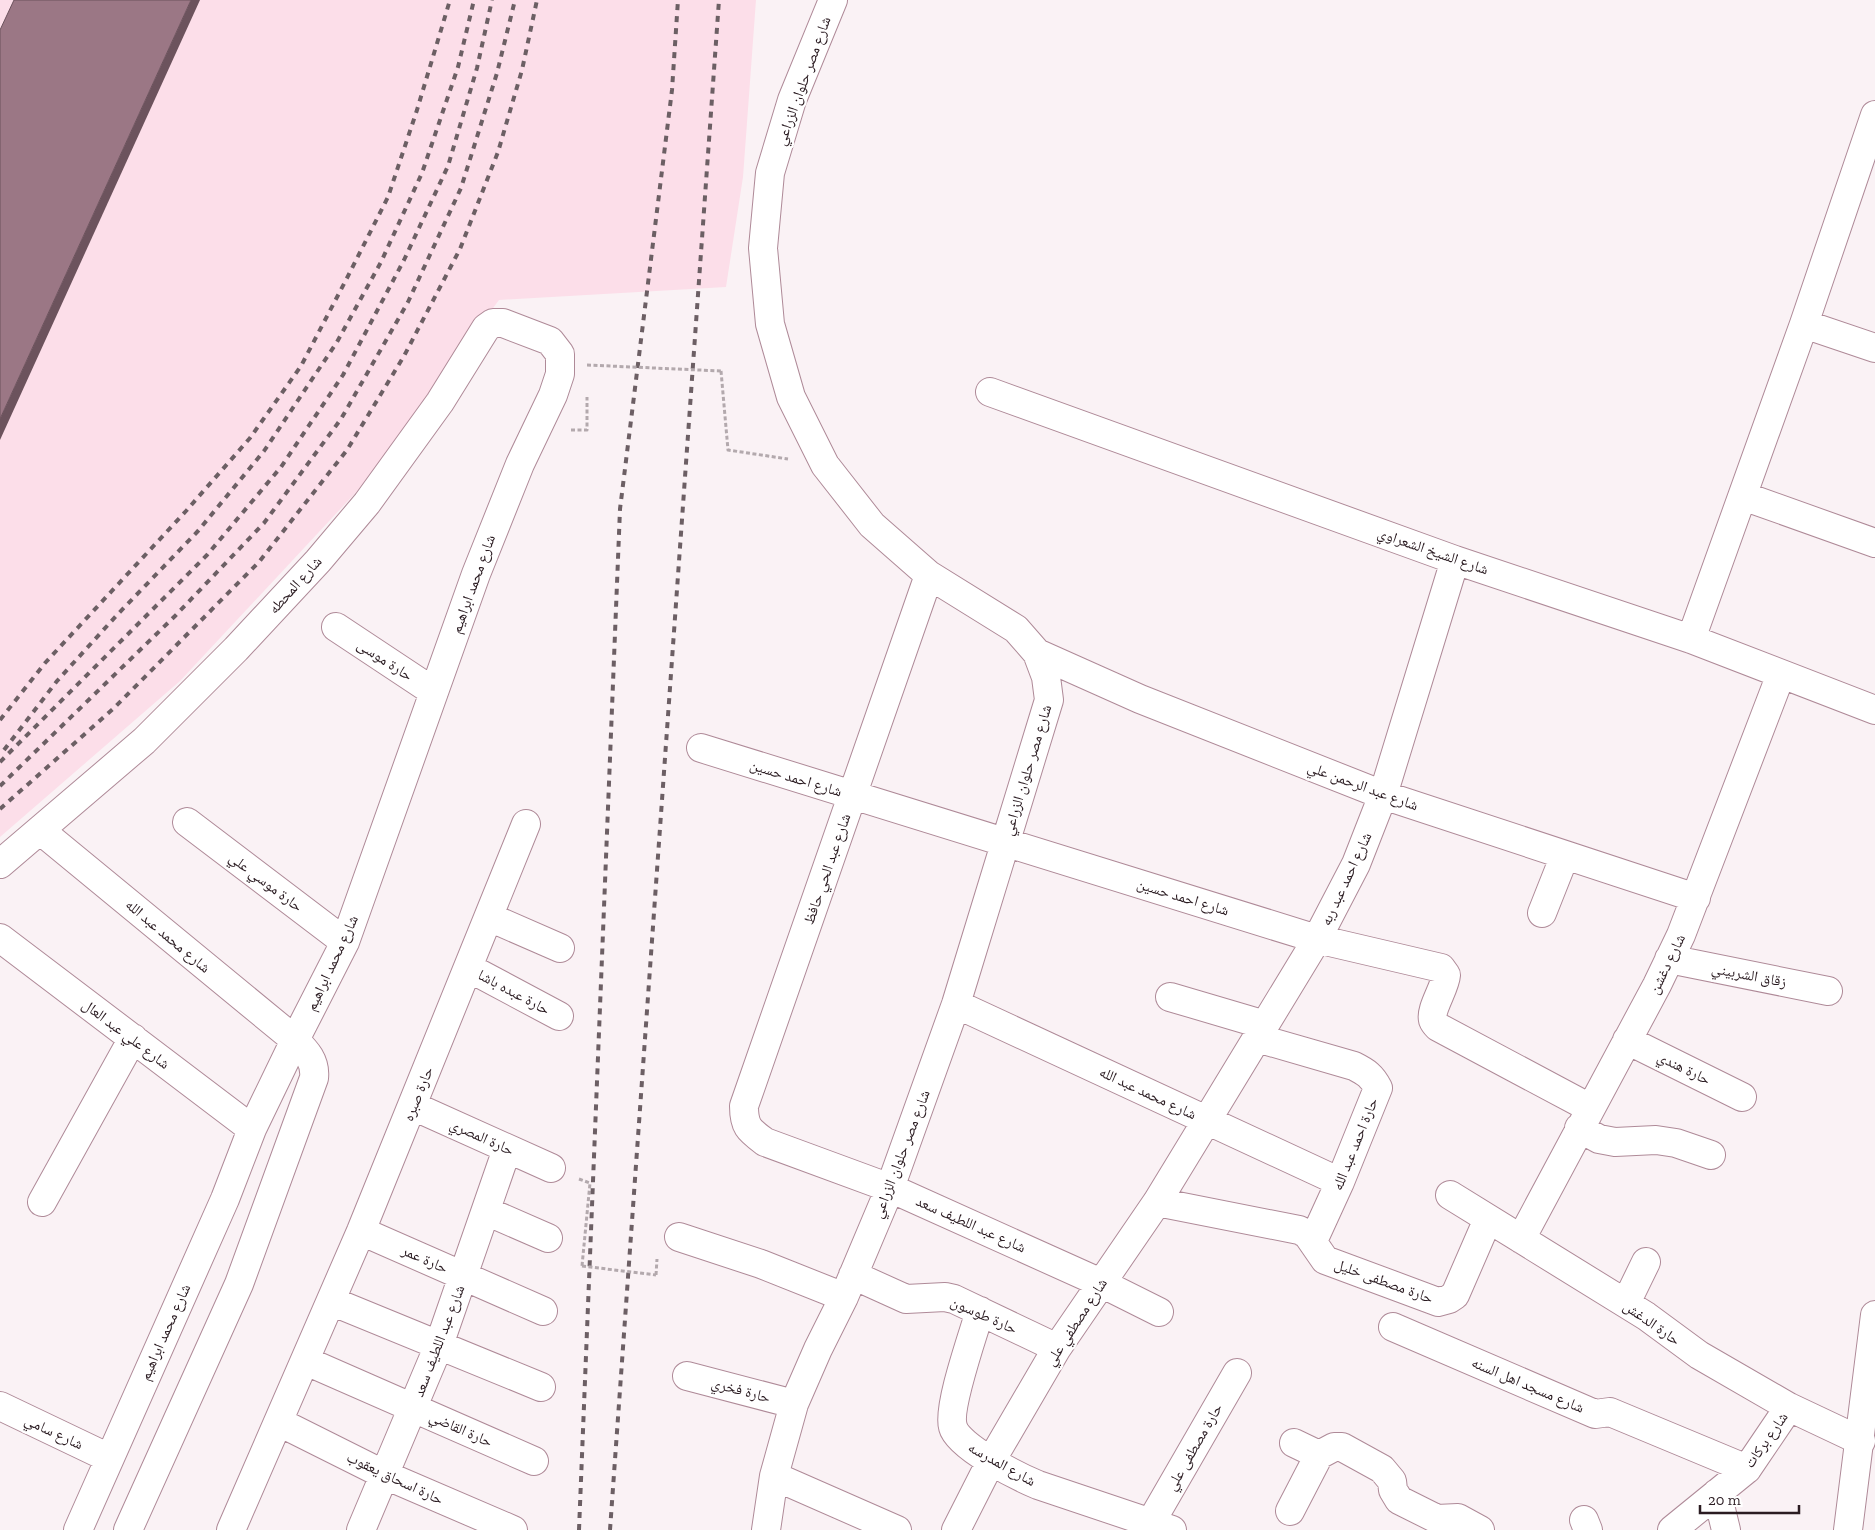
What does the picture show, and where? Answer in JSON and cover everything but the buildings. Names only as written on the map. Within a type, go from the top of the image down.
[{"type":"main road","name":"شارع مصر حلوان الزراعي","points":[[766,1530],[774,1476],[794,1404],[849,1286],[890,1188],[956,1004],[1049,700],[1046,676],[1037,653],[1016,628],[929,575],[872,525],[825,465],[791,397],[770,324],[763,248],[770,173],[792,100],[832,0]]},
{"type":"main road","points":[[1691,639],[1870,145],[1875,115]]},
{"type":"main road","name":"شارع المحطه","points":[[0,864],[41,831],[144,741],[236,649],[318,561],[366,503],[440,402],[486,328],[493,323],[503,323],[550,341],[560,354]]},
{"type":"main road","points":[[1804,324],[1875,348]]},
{"type":"main road","name":"شارع محمد ابراهيم","points":[[78,1530],[225,1199],[252,1130],[345,942],[476,574],[520,464],[553,395],[560,374],[560,354]]},
{"type":"main road","name":"شارع الشيخ الشعراوي","points":[[990,392],[1455,560],[1691,639],[1875,710]]},
{"type":"main road","points":[[1743,496],[1875,543]]},
{"type":"main road","name":"شارع احمد عبد ربه","points":[[1207,1120],[1318,939],[1356,864],[1383,795],[1455,560]]},
{"type":"main road","name":"شارع عبد الحي حافظ","points":[[744,1106],[929,575]]},
{"type":"main road","name":"حارة موسى","points":[[336,628],[434,692]]},
{"type":"main road","name":"شارع عبد الرحمن علي","points":[[1037,653],[1140,699],[1383,795],[1696,898]]},
{"type":"main road","name":"شارع دغشن","points":[[1521,1239],[1681,936],[1782,674]]},
{"type":"main road","name":"شارع احمد حسين","points":[[701,748],[1318,939],[1441,968],[1446,975],[1445,985],[1434,1011],[1433,1020],[1438,1027],[1585,1118]]},
{"type":"main road","name":"حارة موسي علي","points":[[187,822],[345,942]]},
{"type":"main road","name":"حارة صبره","points":[[306,1361],[413,1106],[526,824]]},
{"type":"main road","name":"شارع محمد عبد الله","points":[[41,831],[295,1040],[306,1051],[315,1069],[314,1078],[239,1284],[128,1530]]},
{"type":"main road","points":[[1542,913],[1565,855]]},
{"type":"main road","points":[[489,917],[560,948]]},
{"type":"main road","name":"شارع علي عبد العال","points":[[0,938],[252,1130]]},
{"type":"main road","name":"زقاق الشربيني","points":[[1669,959],[1828,991]]},
{"type":"main road","name":"حارة عبده باشا","points":[[468,968],[559,1016]]},
{"type":"main road","name":"حارة احمد عبد الله","points":[[1170,997],[1354,1066],[1367,1072],[1374,1079],[1378,1088],[1314,1241]]},
{"type":"main road","name":"شارع محمد عبد الله","points":[[956,1004],[1340,1182]]},
{"type":"main road","points":[[42,1202],[133,1038]]},
{"type":"main road","name":"حارة هندي","points":[[1627,1040],[1742,1097]]},
{"type":"main road","name":"حارة المصري","points":[[413,1106],[551,1168]]},
{"type":"main road","name":"شارع عبد اللطيف سعد","points":[[744,1106],[744,1120],[751,1132],[765,1142],[890,1188],[1101,1283],[1159,1312]]},
{"type":"main road","points":[[1585,1118],[1599,1139],[1615,1142],[1656,1140],[1676,1143],[1711,1155]]},
{"type":"main road","name":"شارع مصطفي علي","points":[[956,1530],[991,1460],[1057,1348],[1157,1202],[1207,1120]]},
{"type":"main road","name":"شارع عبد اللطيف سعد","points":[[361,1530],[439,1346],[507,1149]]},
{"type":"main road","name":"حارة الدغش","points":[[1450,1195],[1646,1316],[1699,1355],[1789,1407],[1861,1440]]},
{"type":"main road","name":"حارة مصطفى خليل","points":[[1157,1202],[1294,1229],[1307,1234],[1314,1241],[1325,1260],[1438,1302],[1455,1295],[1488,1219]]},
{"type":"main road","points":[[486,1211],[548,1238]]},
{"type":"main road","name":"حارة عمر","points":[[361,1231],[543,1311]]},
{"type":"main road","name":"حارة طوسون","points":[[679,1236],[761,1264],[849,1286],[906,1299],[945,1297],[954,1299],[1057,1348]]},
{"type":"main road","points":[[1626,1304],[1646,1262]]},
{"type":"main road","points":[[331,1301],[541,1387]]},
{"type":"main road","name":"شارع المدرسه","points":[[980,1311],[951,1411],[953,1428],[961,1441],[1017,1476],[1038,1485],[1161,1526]]},
{"type":"main road","points":[[1848,1530],[1861,1440],[1875,1315]]},
{"type":"main road","name":"شارع مسجد اهل السنه","points":[[1393,1327],[1595,1414],[1610,1412],[1747,1469]]},
{"type":"main road","points":[[231,1530],[306,1361]]},
{"type":"main road","name":"حارة القاضي","points":[[306,1361],[534,1461]]},
{"type":"main road","name":"حارة مصطفى علي","points":[[1161,1526],[1237,1373]]},
{"type":"main road","name":"حارة فخري","points":[[687,1376],[794,1404]]},
{"type":"main road","name":"شارع سامي","points":[[0,1406],[109,1458]]},
{"type":"main road","name":"شارع بركات","points":[[1672,1530],[1747,1469],[1789,1407]]},
{"type":"main road","name":"حارة اسحاق يعقوب","points":[[279,1422],[484,1524],[513,1530]]},
{"type":"main road","points":[[1294,1443],[1319,1455]]},
{"type":"main road","points":[[1290,1510],[1319,1455],[1334,1447],[1342,1447],[1382,1469],[1392,1481],[1393,1490],[1399,1500],[1436,1519],[1458,1518],[1480,1530]]},
{"type":"main road","points":[[774,1476],[897,1530]]},
{"type":"main road","points":[[1717,1493],[1726,1530]]},
{"type":"path","points":[[587,365],[721,371],[728,450],[825,465]]},
{"type":"path","points":[[590,1183],[582,1266],[656,1275]]},
{"type":"shaded area","points":[[0,0],[756,0],[743,177],[726,287],[499,300],[359,489],[180,681],[0,837]]},
{"type":"railway","points":[[0,720],[45,663],[186,511],[250,438],[301,366],[388,197],[417,110],[450,0]]},
{"type":"railway","points":[[4,750],[57,681],[198,531],[264,451],[337,342],[381,262],[422,173],[458,67],[474,0]]},
{"type":"railway","points":[[0,762],[207,555],[281,467],[343,375],[404,260],[448,166],[477,68],[492,0]]},
{"type":"railway","points":[[0,786],[175,616],[264,523],[341,419],[408,302],[461,188],[497,73],[515,0]]},
{"type":"railway","points":[[0,809],[113,709],[259,562],[347,450],[404,356],[460,249],[498,152],[522,70],[537,0]]},
{"type":"railway","points":[[579,1530],[620,509],[672,90],[678,0]]},
{"type":"railway","points":[[610,1530],[719,0]]}]
